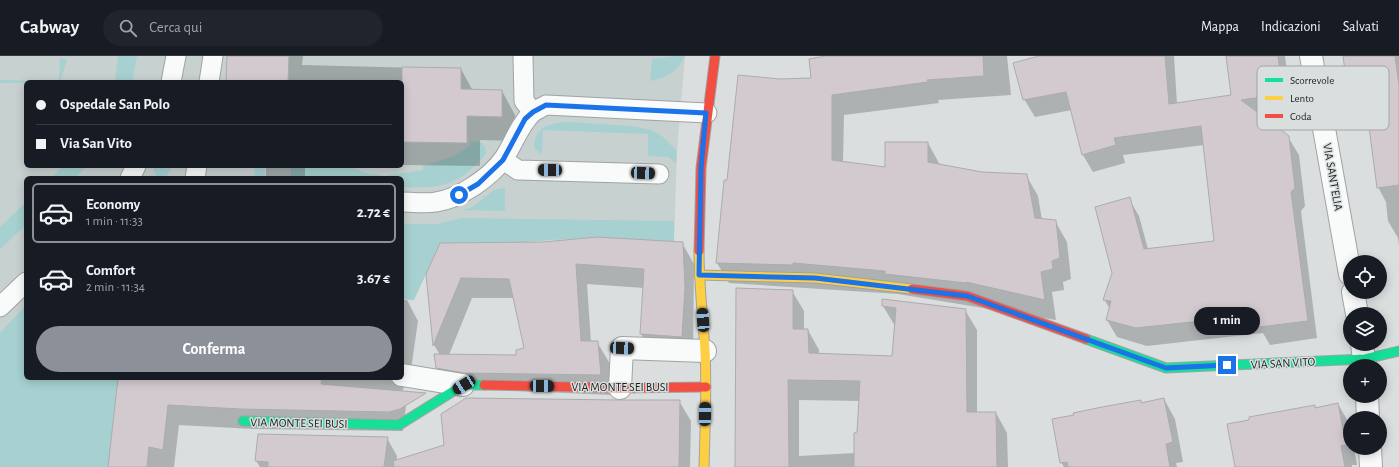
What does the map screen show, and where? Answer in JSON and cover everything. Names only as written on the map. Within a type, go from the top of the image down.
[{"type":"street","points":[[704,467],[706,387],[705,351],[699,275],[701,168],[706,113],[715,56]]},
{"type":"street","name":"VIA SANT'ELIA","points":[[1311,56],[1313,66]]},
{"type":"street","name":"VIA SANT'ELIA","points":[[1324,130],[1347,255]]},
{"type":"street","name":"VIA SAN VITO","points":[[699,275],[815,278],[967,296],[1166,368],[1364,356],[1399,351]]},
{"type":"street","points":[[620,388],[622,348],[705,351]]},
{"type":"street","name":"VIA MONTE SEI BUSI","points":[[404,375],[464,385],[620,388],[706,387]]},
{"type":"street","name":"VIA MONTE SEI BUSI","points":[[243,421],[399,425],[464,385]]},
{"type":"street","points":[[1370,455],[1371,467]]},
{"type":"lane","points":[[171,80],[176,56]]},
{"type":"lane","points":[[209,80],[213,56]]},
{"type":"lane","points":[[523,56],[524,101],[533,112]]},
{"type":"lane","points":[[404,202],[436,202],[459,195],[478,184],[503,160],[525,119],[533,112],[546,105],[706,113]]},
{"type":"lane","points":[[503,160],[518,170],[659,174]]},
{"type":"lane","points":[[0,307],[24,284]]},
{"type":"shaded area","points":[[0,56],[685,56],[677,151],[674,242],[597,237],[523,242],[440,243],[414,300],[404,299],[404,176],[24,176],[24,380],[118,380],[108,467],[0,467]]},
{"type":"shaded area","points":[[118,56],[137,56],[132,80],[115,80]]},
{"type":"shaded area","points":[[685,56],[675,70],[666,76],[650,81],[652,59]]},
{"type":"shaded area","points":[[60,58],[67,60],[61,80],[59,80]]},
{"type":"shaded area","points":[[0,80],[24,80],[24,83],[0,83]]},
{"type":"shaded area","points":[[568,122],[631,126],[651,130],[662,136],[677,151],[676,163],[668,157],[648,156],[648,134],[543,130],[542,154],[535,149],[536,136],[539,131],[549,125]]},
{"type":"shaded area","points":[[470,141],[481,142],[485,147],[486,154],[467,173],[448,183],[428,187],[404,187],[404,176],[385,176],[423,170],[423,166],[452,157],[470,146]]},
{"type":"shaded area","points":[[61,168],[85,168],[77,176],[53,176]]},
{"type":"shaded area","points":[[172,168],[167,176],[157,176],[154,169]]},
{"type":"shaded area","points":[[255,168],[265,168],[265,176],[254,176]]},
{"type":"shaded area","points":[[291,168],[352,168],[366,173],[385,176],[291,176]]},
{"type":"shaded area","points":[[505,188],[505,211],[463,210],[472,207],[494,190]]},
{"type":"shaded area","points":[[24,204],[24,227],[0,249],[0,227]]},
{"type":"shaded area","points":[[462,218],[674,221],[674,242],[597,237],[523,242],[440,243],[414,300],[404,299],[404,224],[437,224]]},
{"type":"shaded area","points":[[24,307],[24,380],[118,380],[108,467],[0,467],[0,333]]},
{"type":"building","points":[[227,56],[289,56],[288,80],[226,80]]},
{"type":"building","points":[[825,56],[983,56],[984,76],[927,80],[928,82],[832,95],[832,160],[885,167],[885,142],[928,142],[928,162],[982,172],[1027,174],[1035,218],[1056,220],[1060,258],[1052,261],[1053,269],[1041,272],[1045,300],[966,282],[885,274],[885,271],[793,263],[793,265],[716,263],[724,180],[727,180],[738,75],[780,79],[811,78],[809,59]]},
{"type":"building","points":[[1039,56],[1165,56],[1169,104],[1231,95],[1226,56],[1278,56],[1279,66],[1257,66],[1257,98],[1241,100],[1257,112],[1257,130],[1281,130],[1289,136],[1295,188],[1291,192],[1308,321],[1259,327],[1257,315],[1136,328],[1106,320],[1111,301],[1103,300],[1112,273],[1095,207],[1130,197],[1144,249],[1214,241],[1201,126],[1114,138],[1116,145],[1082,155],[1066,92],[1023,100],[1013,63]]},
{"type":"building","points":[[1343,56],[1395,56],[1399,85],[1399,185],[1377,188],[1369,130],[1389,130],[1389,66],[1344,66]]},
{"type":"building","points":[[402,67],[461,68],[461,89],[502,90],[502,117],[467,116],[467,143],[404,142],[404,80],[402,80]]},
{"type":"building","points":[[597,237],[683,242],[685,288],[682,337],[640,334],[644,269],[576,264],[581,341],[598,341],[601,375],[464,373],[436,368],[434,354],[516,355],[516,350],[524,348],[509,279],[461,278],[433,346],[426,274],[440,243],[543,242]]},
{"type":"building","points":[[736,288],[793,290],[793,329],[808,329],[809,353],[892,356],[896,308],[882,306],[882,299],[966,309],[967,412],[996,412],[997,467],[854,467],[854,433],[857,432],[860,381],[788,380],[789,467],[735,467]]},
{"type":"building","points":[[118,380],[322,380],[321,384],[426,393],[400,409],[389,412],[240,409],[168,405],[163,450],[149,447],[147,467],[108,467]]},
{"type":"building","points":[[466,398],[680,400],[679,467],[394,467],[393,461],[444,445],[441,414]]},
{"type":"building","points":[[1164,398],[1173,442],[1166,444],[1170,467],[1068,467],[1067,462],[1060,463],[1052,419],[1074,415],[1073,413],[1102,407],[1141,400],[1141,403]]},
{"type":"building","points":[[1338,403],[1343,429],[1343,446],[1341,446],[1345,467],[1235,467],[1227,424],[1249,420],[1249,417],[1315,405],[1315,408]]},
{"type":"building","points":[[258,434],[388,437],[384,467],[268,467],[268,462],[255,461]]},
{"type":"traffic: fast","points":[[1086,339],[1166,368],[1365,359],[1399,351]]},
{"type":"traffic: fast","points":[[243,421],[399,425],[463,385],[484,385]]},
{"type":"traffic: slow","points":[[699,251],[700,289],[706,366],[704,467]]},
{"type":"traffic: slow","points":[[699,275],[815,278],[912,289]]},
{"type":"traffic: jam","points":[[699,251],[701,168],[715,56]]},
{"type":"traffic: jam","points":[[912,289],[967,296],[1086,339]]},
{"type":"traffic: jam","points":[[484,385],[620,388],[706,387]]},
{"type":"route","points":[[459,195],[478,184],[503,160],[525,119],[533,112],[546,105],[706,113],[701,168],[699,275],[815,278],[967,296],[1166,368],[1227,365]]}]
